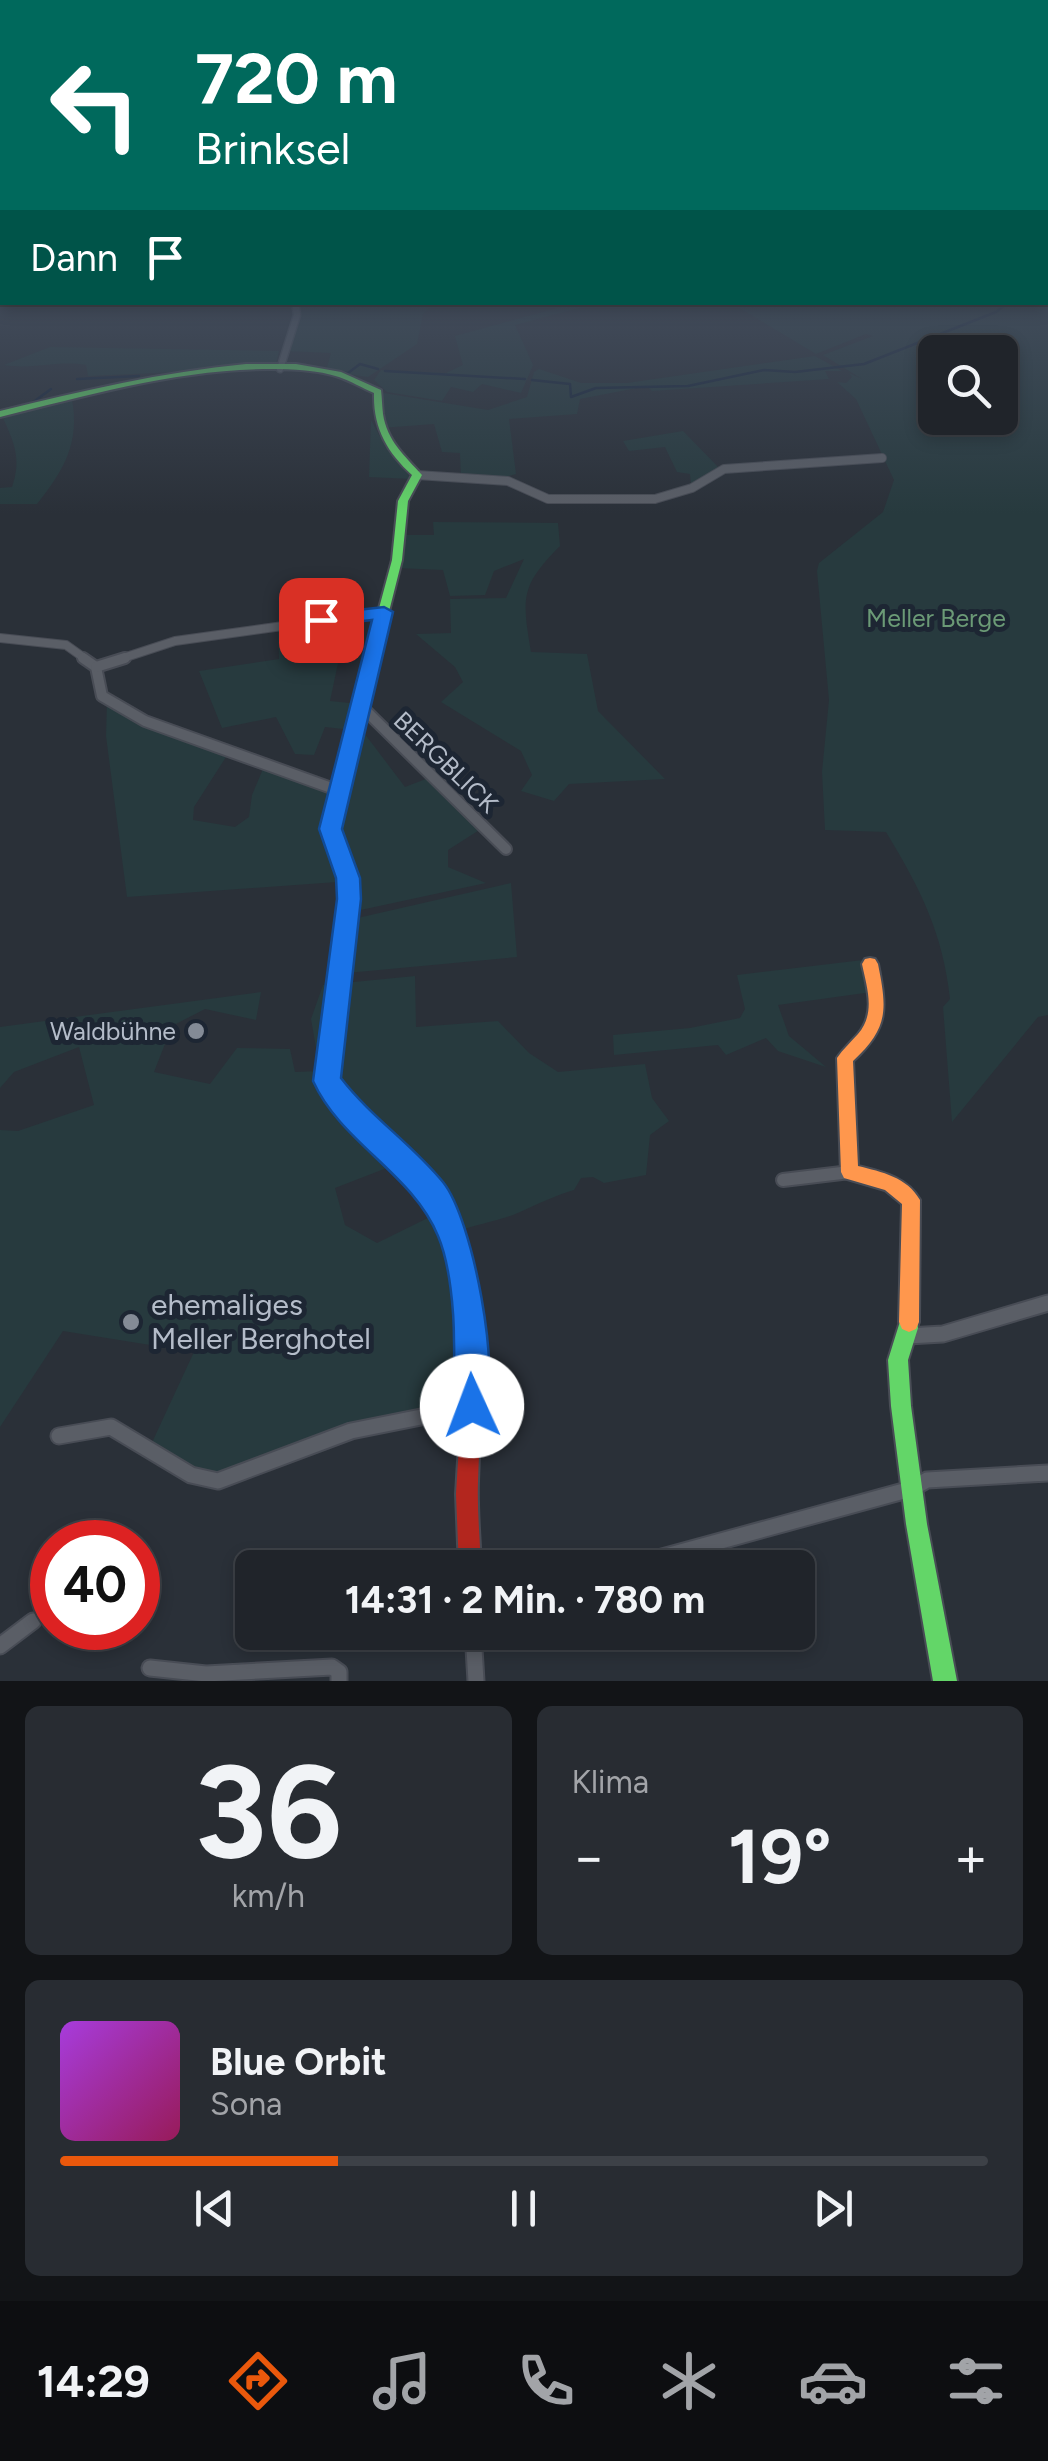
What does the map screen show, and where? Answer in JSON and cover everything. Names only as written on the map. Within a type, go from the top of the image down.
[{"type":"street","points":[[280,370],[284,357]]},
{"type":"street","points":[[0,414],[146,377],[280,370],[344,374],[371,382],[378,392],[377,427],[388,446],[417,475],[508,480],[548,499],[656,499],[733,468],[882,458]]},
{"type":"street","points":[[417,475],[403,500],[402,537],[337,790],[331,829],[348,878],[349,899],[327,1081],[353,1116],[434,1194],[455,1240],[470,1334],[472,1406],[466,1477],[469,1550]]},
{"type":"street","points":[[96,667],[175,641],[384,612]]},
{"type":"street","points":[[0,638],[66,645],[96,667],[102,696],[145,722],[337,790]]},
{"type":"street","name":"BERGBLICK","points":[[359,704],[506,849]]},
{"type":"street","points":[[850,1172],[845,1058],[876,1034],[880,1022],[870,964]]},
{"type":"street","points":[[782,1180],[850,1172],[900,1187],[913,1200],[908,1336],[898,1360],[911,1490],[944,1681]]},
{"type":"street","points":[[908,1336],[943,1334],[1048,1304]]},
{"type":"street","points":[[59,1436],[111,1427],[191,1475],[218,1481],[352,1431],[472,1406]]},
{"type":"street","points":[[689,1550],[911,1490],[926,1480],[1048,1473]]},
{"type":"street","points":[[0,1646],[30,1623]]},
{"type":"street","points":[[474,1650],[476,1681]]},
{"type":"street","points":[[150,1668],[206,1674],[332,1667],[339,1672],[339,1681]]},
{"type":"green space","points":[[23,357],[278,357],[276,365],[266,368],[88,376],[86,365],[4,365]]},
{"type":"green space","points":[[330,357],[397,357],[368,377],[326,371]]},
{"type":"green space","points":[[461,357],[530,357],[533,365],[521,393],[482,384],[473,392],[451,387],[442,401],[387,392],[374,380],[381,370],[446,373],[463,365]]},
{"type":"green space","points":[[805,357],[818,357],[842,371],[825,371],[829,379],[652,391],[647,386],[580,399],[577,414],[509,419],[516,474],[502,478],[461,476],[460,453],[442,452],[434,424],[381,428],[380,394],[384,393],[488,410],[527,397],[534,372],[539,369],[581,383],[627,383]]},
{"type":"green space","name":"Meller Berge","points":[[827,357],[918,357],[918,435],[1018,435],[1018,357],[1048,357],[1048,1015],[1038,1017],[952,1122],[943,1007],[950,999],[942,953],[928,912],[886,832],[825,830],[822,772],[829,700],[817,571],[819,563],[883,512],[894,480],[856,399],[837,382],[846,383],[852,377],[849,373],[862,379]]},
{"type":"green space","points":[[72,399],[72,443],[55,479],[37,504],[0,504],[0,488],[12,487],[16,468],[13,443],[2,416]]},
{"type":"green space","points":[[371,420],[386,448],[412,479],[369,477]]},
{"type":"green space","points":[[683,431],[719,468],[691,484],[690,474],[677,472],[665,447],[629,451],[623,441]]},
{"type":"green space","points":[[433,522],[558,523],[560,546],[537,572],[527,594],[531,652],[587,654],[598,711],[665,779],[569,784],[554,801],[521,791],[532,775],[521,751],[441,702],[463,682],[455,667],[416,634],[451,633],[450,599],[506,598],[524,559],[494,571],[485,595],[450,596],[443,570],[397,568],[405,535],[434,535]]},
{"type":"green space","points":[[348,616],[330,701],[359,704],[355,721],[405,787],[431,777],[484,827],[448,850],[448,867],[486,883],[356,911],[351,881],[127,897],[106,736],[107,701],[143,723],[226,757],[194,807],[193,820],[235,827],[249,817],[252,795],[263,769],[332,793],[352,730],[325,727],[314,755],[295,754],[276,717],[222,728],[199,671],[279,659],[278,626]]},
{"type":"green space","points":[[511,883],[517,957],[347,973],[353,919]]},
{"type":"green space","points":[[863,960],[872,992],[778,1005],[789,1036],[826,1067],[778,1051],[766,1038],[726,1055],[718,1045],[614,1055],[613,1035],[690,1028],[740,1018],[745,1009],[737,975]]},
{"type":"green space","points":[[415,976],[416,1027],[498,1021],[529,1053],[558,1072],[645,1064],[652,1098],[669,1121],[650,1135],[646,1175],[604,1183],[593,1177],[581,1178],[574,1190],[513,1215],[456,1232],[410,1159],[335,1188],[345,1225],[377,1243],[436,1214],[459,1283],[472,1406],[351,1431],[218,1481],[149,1449],[194,1352],[63,1331],[0,1427],[0,1130],[18,1131],[94,1105],[79,1047],[14,1072],[0,1088],[0,1027],[261,992],[256,1020],[205,1009],[172,1026],[154,1072],[210,1084],[237,1048],[290,1049],[295,1072],[320,1071],[311,1019],[323,985]]},
{"type":"waterway","points":[[532,380],[570,384],[571,397],[596,388],[688,386],[764,370],[795,372],[864,364],[881,357]]},
{"type":"waterway","points":[[338,372],[348,373],[360,364],[378,369]]},
{"type":"waterway","points":[[385,371],[525,379]]},
{"type":"waterway","points":[[77,379],[139,376]]},
{"type":"waterway","points":[[32,403],[51,389]]},
{"type":"traffic: fast","points":[[0,414],[139,381],[246,366],[296,367],[341,375],[378,392],[379,417],[386,438],[417,475],[403,501],[397,560],[337,790],[331,829],[348,878],[349,899],[327,1081],[420,1177],[441,1208]]},
{"type":"traffic: fast","points":[[909,1322],[898,1360],[901,1406],[945,1681]]},
{"type":"traffic: slow","points":[[870,964],[876,1016],[867,1035],[845,1058],[850,1172],[890,1183],[911,1200],[909,1322]]},
{"type":"traffic: jam","points":[[441,1208],[456,1239],[471,1307],[469,1550]]},
{"type":"place","name":"Waldbühne","points":[[196,1031]]},
{"type":"place","name":"ehemaliges Meller Berghotel","points":[[131,1322]]},
{"type":"route","points":[[321,620],[384,612],[337,790],[331,829],[348,878],[349,899],[336,976],[327,1081],[353,1116],[434,1194],[455,1240],[470,1334],[472,1406]]}]
